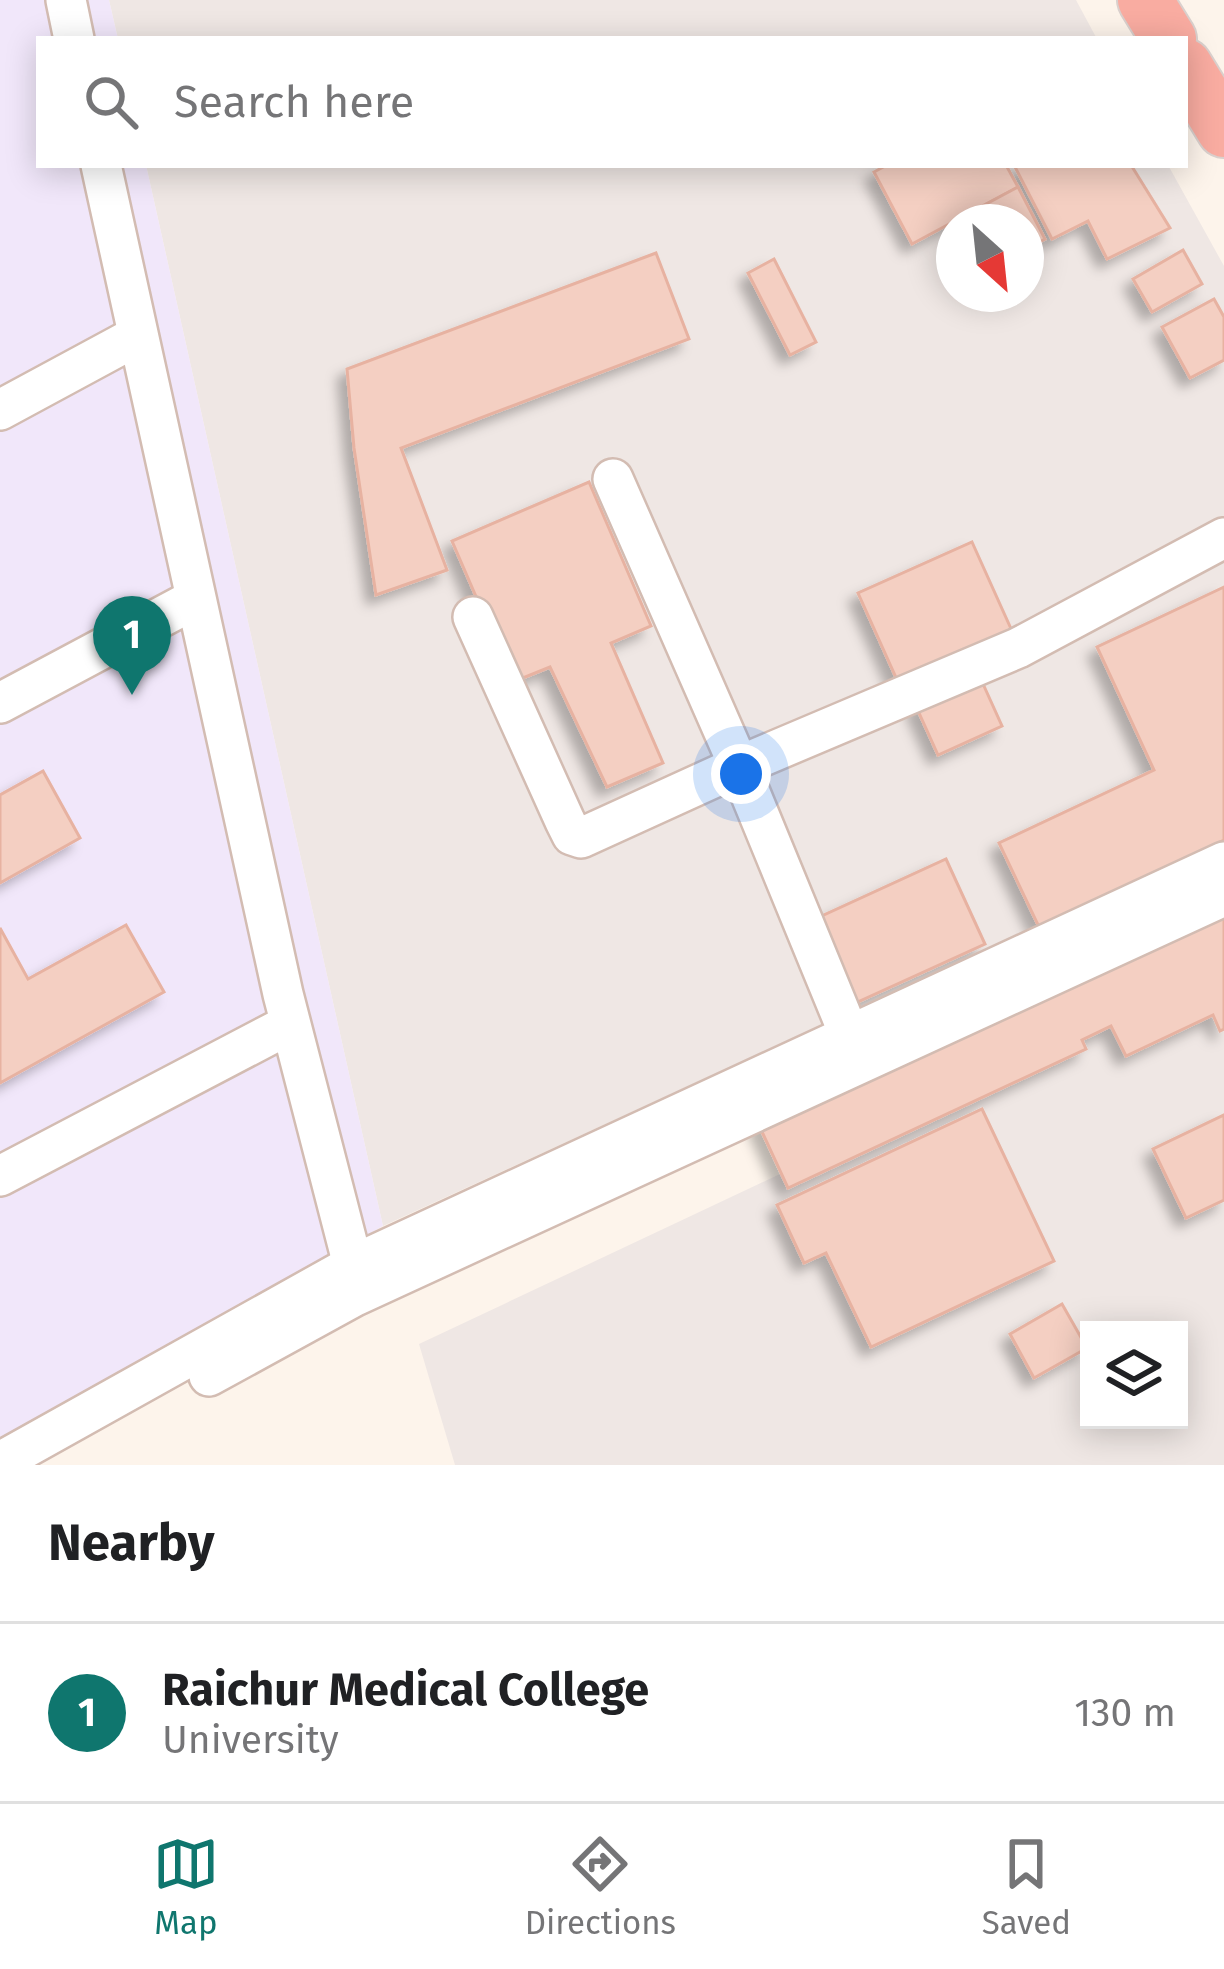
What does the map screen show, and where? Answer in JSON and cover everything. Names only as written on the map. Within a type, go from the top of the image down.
[{"type":"highway","points":[[1145,0],[1166,36]]},
{"type":"highway","points":[[1188,71],[1224,130]]},
{"type":"street","points":[[66,0],[73,36]]},
{"type":"street","points":[[101,168],[290,1024],[353,1264]]},
{"type":"street","points":[[0,410],[136,336]]},
{"type":"street","points":[[613,478],[849,1034]]},
{"type":"street","points":[[473,617],[572,835],[581,838],[1018,648],[1224,538]]},
{"type":"street","points":[[0,703],[195,599]]},
{"type":"street","points":[[0,1463],[353,1264],[1224,862]]},
{"type":"street","points":[[46,1465],[355,1296],[1224,896]]},
{"type":"street","points":[[0,1176],[290,1024]]},
{"type":"shaded area","points":[[0,0],[109,0],[117,36],[36,36],[36,168],[147,168],[383,1226],[0,1441]]},
{"type":"shaded area","points":[[109,0],[1076,0],[1095,36],[117,36]]},
{"type":"shaded area","points":[[147,168],[1170,168],[1224,266],[1224,840],[383,1226]]},
{"type":"shaded area","points":[[1224,965],[1224,1465],[455,1465],[419,1344]]},
{"type":"building","points":[[881,168],[1008,168],[1018,187],[986,204],[936,204],[936,231],[912,244],[874,172]]},
{"type":"building","points":[[1016,168],[1133,168],[1170,228],[1107,259],[1088,221],[1052,239],[1044,223],[1044,204],[1034,204]]},
{"type":"building","points":[[1018,187],[1027,204],[986,204]]},
{"type":"building","points":[[1183,250],[1202,284],[1152,312],[1133,279]]},
{"type":"building","points":[[656,253],[689,339],[401,448],[447,570],[376,595],[347,369]]},
{"type":"building","points":[[774,259],[816,342],[790,355],[748,273]]},
{"type":"building","points":[[1214,299],[1224,317],[1224,360],[1190,378],[1162,327]]},
{"type":"building","points":[[589,482],[651,626],[611,643],[663,763],[607,787],[550,667],[513,682],[452,541]]},
{"type":"building","points":[[972,542],[1012,631],[898,682],[858,593]]},
{"type":"building","points":[[1224,587],[1224,840],[1039,927],[999,843],[1154,770],[1097,647]]},
{"type":"building","points":[[979,675],[1002,726],[938,755],[915,704]]},
{"type":"building","points":[[43,771],[80,838],[0,883],[0,795]]},
{"type":"building","points":[[946,859],[985,944],[851,1005],[813,920]]},
{"type":"building","points":[[1224,914],[1224,1029],[1220,1031],[1213,1015],[1126,1056],[1111,1026],[1082,1040],[1086,1049],[788,1188],[757,1121]]},
{"type":"building","points":[[126,925],[164,992],[0,1083],[0,928],[28,979]]},
{"type":"building","points":[[982,1109],[1054,1261],[871,1347],[826,1253],[804,1263],[777,1205]]},
{"type":"building","points":[[1224,1115],[1224,1200],[1186,1218],[1153,1149]]},
{"type":"building","points":[[1062,1304],[1080,1336],[1080,1352],[1034,1378],[1010,1334]]},
{"type":"place","name":"Raichur Medical College","points":[[132,695]]}]
